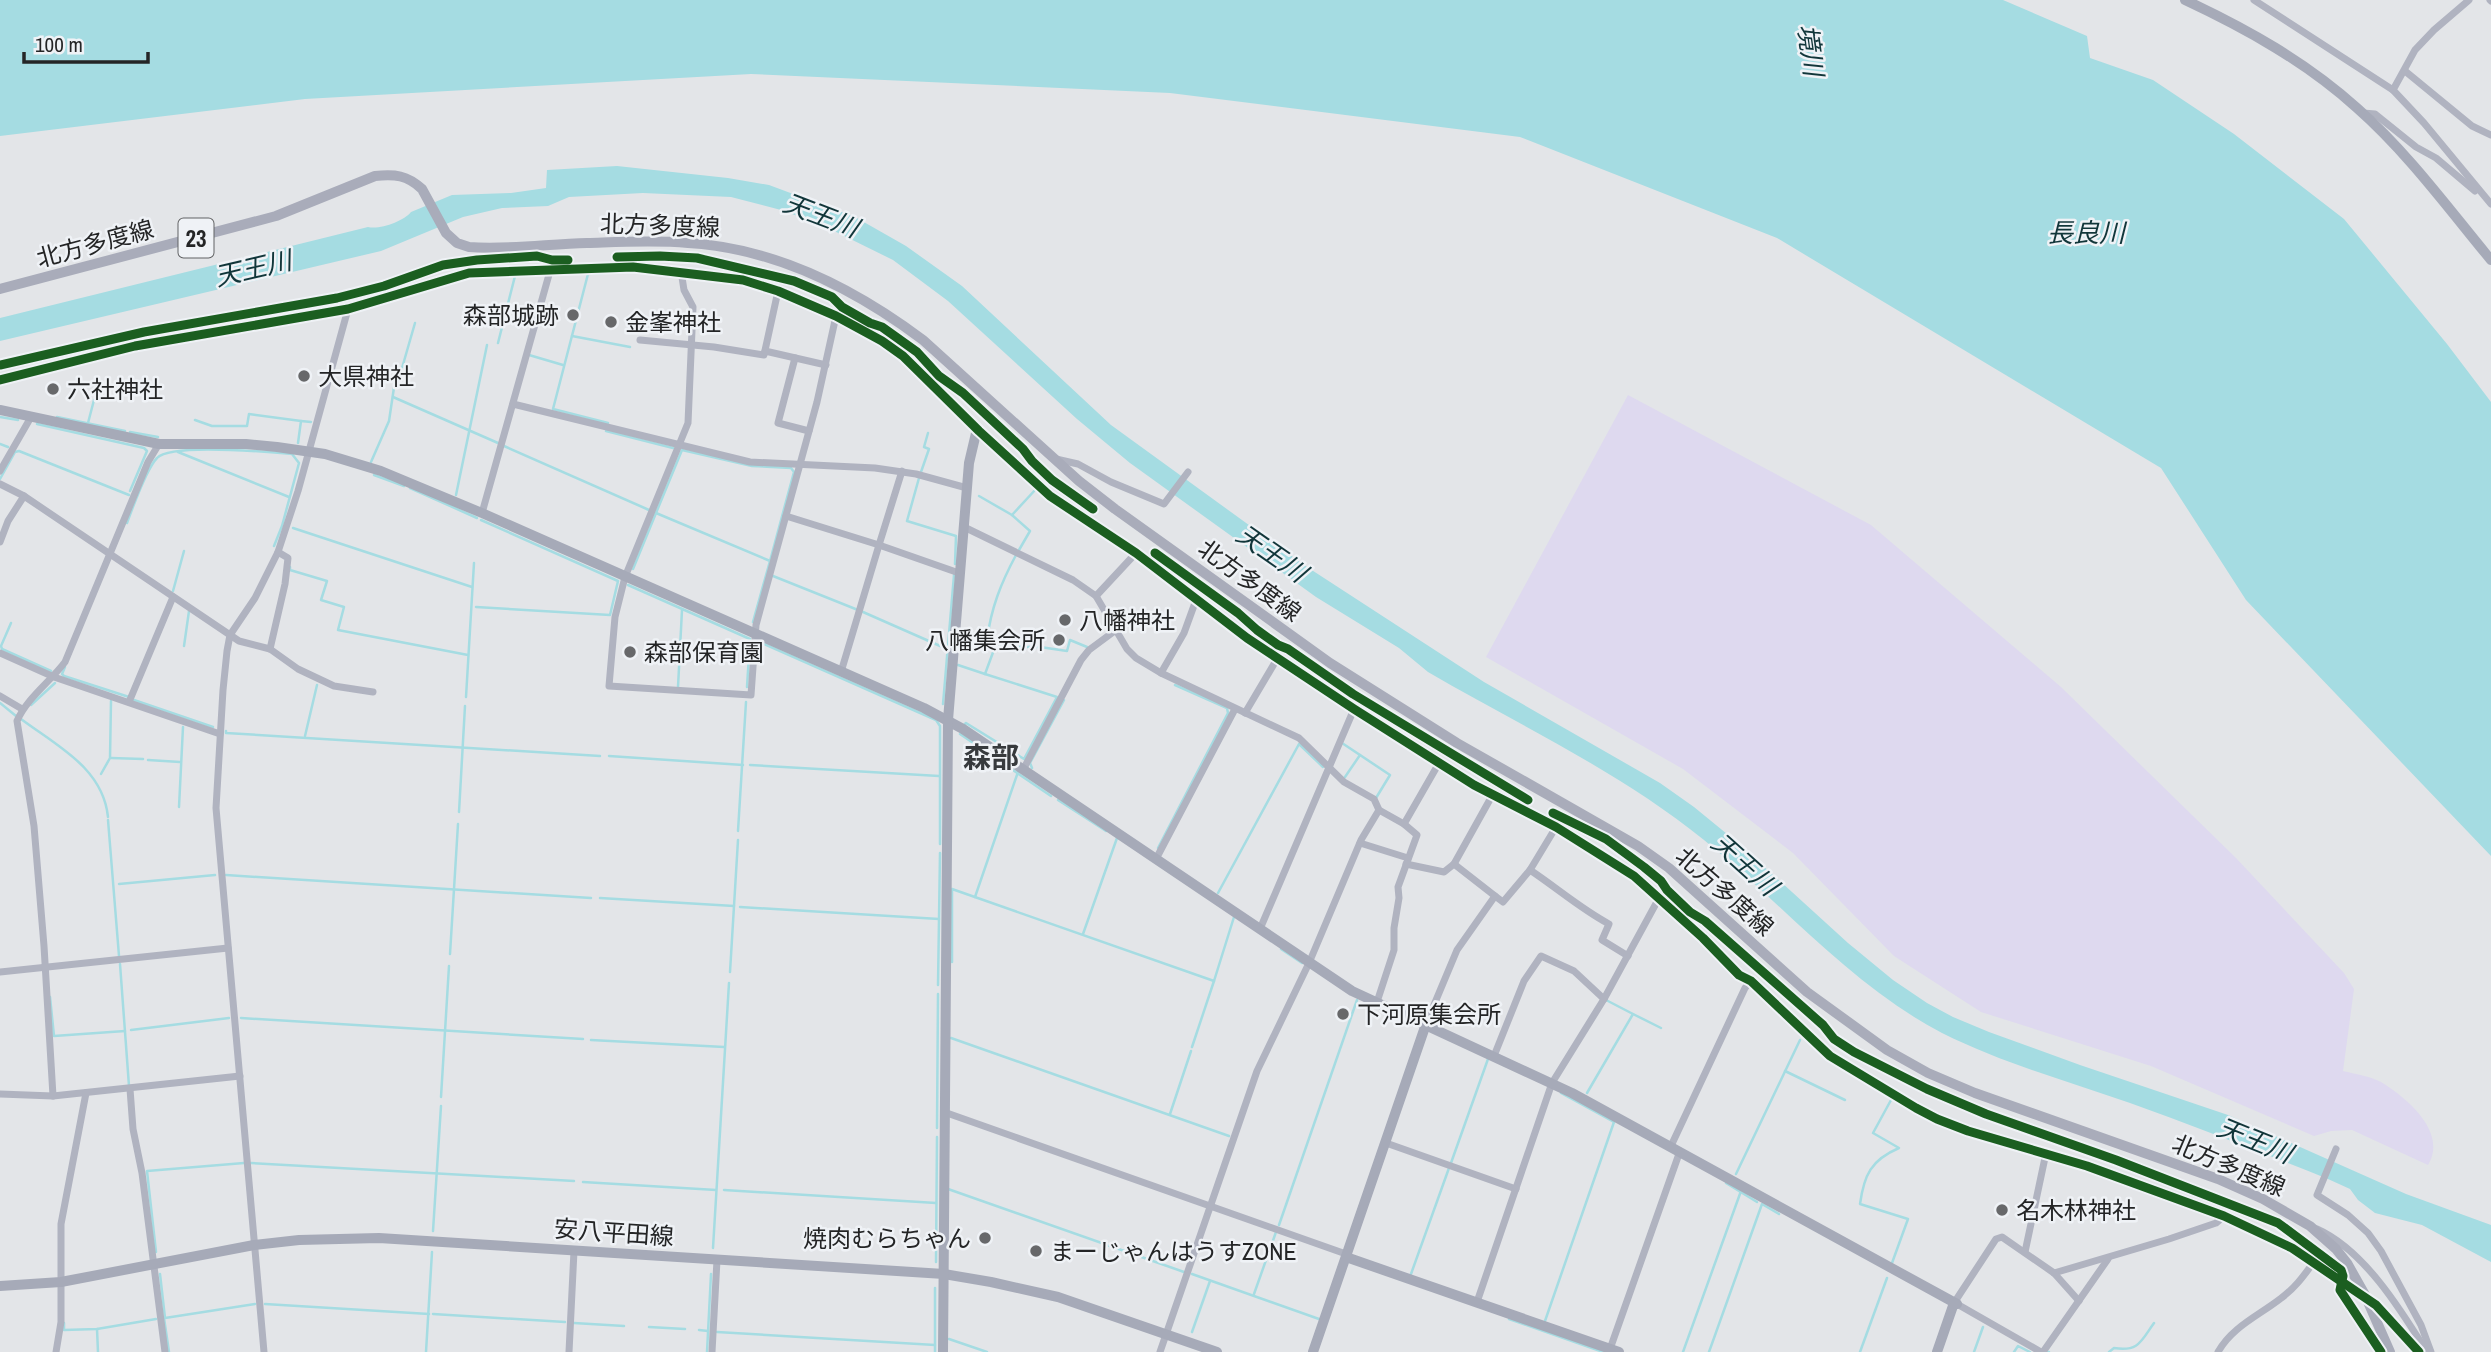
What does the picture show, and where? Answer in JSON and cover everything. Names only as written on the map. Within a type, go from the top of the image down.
[{"type":"main road","name":"北方多度線","points":[[0,289],[276,216],[375,176],[404,176],[422,189],[446,233],[457,243],[477,248],[611,242],[691,243],[727,248],[806,271],[840,286],[907,327],[1079,481],[1115,509],[1330,663],[1457,743],[1638,846],[1669,868],[1807,992],[1887,1051],[1928,1073],[1975,1093],[2218,1179],[2273,1204],[2311,1226],[2336,1249],[2365,1296],[2390,1352]]},
{"type":"street","points":[[2185,0],[2286,53],[2362,113],[2407,158],[2491,260]]},
{"type":"street","points":[[2254,0],[2393,90],[2491,204]]},
{"type":"street","points":[[2393,90],[2415,50],[2469,0]]},
{"type":"street","points":[[2405,71],[2472,126],[2491,135]]},
{"type":"street","points":[[2362,113],[2375,114],[2416,147],[2436,158],[2491,204]]},
{"type":"street","points":[[0,380],[135,346],[348,309],[469,273],[633,267],[743,280],[778,291],[836,316],[903,356],[1050,496],[1136,553],[1278,659],[1439,763],[1556,827],[1634,876],[1830,1056],[1937,1119],[1968,1131],[2046,1153],[2224,1216],[2292,1248],[2376,1304],[2419,1352]]},
{"type":"street","points":[[482,513],[550,271]]},
{"type":"street","points":[[681,271],[684,289],[692,307],[688,423],[625,577],[615,617],[609,686],[751,695],[755,634],[826,365],[836,316]]},
{"type":"street","points":[[640,341],[764,355],[778,291]]},
{"type":"street","points":[[264,1352],[216,808],[219,734],[226,651],[230,635],[255,598],[278,552],[348,309]]},
{"type":"street","points":[[765,351],[826,365]]},
{"type":"street","points":[[794,358],[778,423],[809,431]]},
{"type":"street","points":[[513,404],[750,462],[902,471],[967,488]]},
{"type":"street","points":[[0,410],[159,444],[246,444],[308,451],[380,471],[482,513],[948,720],[1352,991],[1552,1083],[1676,1148],[2042,1352],[2109,1258]]},
{"type":"street","points":[[0,471],[31,417]]},
{"type":"street","points":[[943,1352],[948,720],[969,463],[977,429]]},
{"type":"street","points":[[54,1096],[34,826],[17,721],[22,709],[65,662],[148,462],[159,444]]},
{"type":"street","points":[[1056,459],[1078,464],[1111,482],[1164,504],[1188,472]]},
{"type":"street","points":[[841,673],[902,471]]},
{"type":"street","points":[[0,484],[24,496],[239,641],[270,649],[298,669],[334,686],[373,692]]},
{"type":"street","points":[[0,542],[8,521],[24,496]]},
{"type":"street","points":[[786,516],[959,573]]},
{"type":"street","points":[[964,527],[1073,580],[1096,596],[1127,649],[1136,658],[1161,673],[1299,738],[1344,782],[1374,799],[1379,810],[1417,835],[1398,887],[1394,950],[1377,1002]]},
{"type":"street","points":[[270,649],[285,584],[288,558],[278,552]]},
{"type":"street","points":[[1096,596],[1136,553]]},
{"type":"street","points":[[129,702],[173,597]]},
{"type":"street","points":[[1161,673],[1184,633],[1196,600]]},
{"type":"street","points":[[1023,770],[1081,660],[1089,650],[1116,630]]},
{"type":"street","points":[[0,653],[54,677],[219,734]]},
{"type":"street","points":[[1245,713],[1278,659]]},
{"type":"street","points":[[0,696],[22,709]]},
{"type":"street","points":[[1156,859],[1235,709]]},
{"type":"street","points":[[1260,929],[1354,709]]},
{"type":"street","points":[[1404,824],[1439,763]]},
{"type":"street","points":[[1360,843],[1444,872],[1454,863],[1493,794]]},
{"type":"street","points":[[1160,1352],[1257,1072],[1309,963],[1360,843],[1379,810]]},
{"type":"street","points":[[1454,863],[1503,902],[1530,870],[1556,827]]},
{"type":"street","points":[[1530,870],[1609,924],[1602,940],[1628,956]]},
{"type":"street","points":[[1313,1352],[1426,1024],[1457,950],[1495,896]]},
{"type":"street","points":[[1477,1302],[1552,1083],[1604,999],[1659,898]]},
{"type":"street","points":[[0,972],[228,948]]},
{"type":"street","points":[[1494,1056],[1524,981],[1541,956],[1574,971],[1604,999]]},
{"type":"street","points":[[944,1112],[1614,1350],[1676,1148],[1745,988],[1751,981]]},
{"type":"street","points":[[0,1094],[54,1096],[240,1076]]},
{"type":"street","points":[[130,1089],[133,1129],[142,1173],[165,1352]]},
{"type":"street","points":[[56,1352],[61,1322],[63,1207],[86,1093]]},
{"type":"street","points":[[1386,1143],[1516,1189]]},
{"type":"street","points":[[2336,1149],[2318,1195],[2348,1215],[2368,1233],[2382,1251],[2421,1325],[2429,1352]]},
{"type":"street","points":[[2025,1252],[2046,1153]]},
{"type":"street","points":[[2054,1273],[2216,1223],[2224,1216]]},
{"type":"street","points":[[2311,1226],[2332,1236],[2351,1252],[2394,1302],[2429,1352]]},
{"type":"street","points":[[1937,1352],[1955,1304],[1996,1239],[2002,1237],[2054,1273],[2079,1301]]},
{"type":"street","name":"安八平田線","points":[[0,1286],[61,1282],[254,1245],[321,1239],[379,1238],[944,1274],[1058,1297],[1217,1352]]},
{"type":"street","points":[[569,1352],[574,1251]]},
{"type":"street","points":[[712,1352],[717,1260]]},
{"type":"street","points":[[2218,1352],[2237,1328],[2295,1287],[2313,1263]]},
{"type":"shaded area","points":[[1628,395],[1871,525],[2061,687],[2236,858],[2344,973],[2354,989],[2343,1071],[2381,1082],[2413,1107],[2429,1128],[2433,1140],[2433,1153],[2428,1165],[2352,1130],[2331,1131],[2314,1136],[2151,1066],[1981,1012],[1894,956],[1793,853],[1683,769],[1486,657]]},
{"type":"water","name":"長良川","points":[[0,0],[2003,0],[2087,36],[2090,58],[2153,80],[2234,134],[2344,219],[2491,402],[2491,856],[2246,600],[2161,468],[1777,238],[1520,137],[1170,93],[751,74],[305,99],[0,136]]},
{"type":"water","name":"天王川","points":[[617,166],[769,185],[855,217],[906,246],[962,286],[1111,425],[1304,565],[1484,682],[1660,783],[1694,807],[1738,843],[1848,943],[1893,980],[1927,1003],[1989,1032],[2228,1115],[2406,1194],[2491,1225],[2491,1262],[2422,1225],[2375,1213],[2358,1200],[2350,1189],[2328,1179],[2155,1112],[1988,1054],[1909,1014],[1847,968],[1733,865],[1672,815],[1604,771],[1428,672],[1399,648],[1316,597],[1130,463],[1077,419],[948,301],[893,260],[820,224],[731,197],[643,193],[569,197],[548,206],[502,208],[463,217],[381,251],[0,341],[0,318],[368,227],[385,226],[452,195],[511,193],[546,188],[547,170]]},
{"type":"waterway","points":[[608,423],[553,409],[588,274],[630,271]]},
{"type":"waterway","points":[[498,343],[515,276]]},
{"type":"waterway","points":[[371,462],[389,421],[396,374],[400,375],[415,323]]},
{"type":"waterway","points":[[572,336],[630,347]]},
{"type":"waterway","points":[[456,495],[487,345]]},
{"type":"waterway","points":[[529,355],[563,365]]},
{"type":"waterway","points":[[393,397],[498,443]]},
{"type":"waterway","points":[[88,423],[94,400]]},
{"type":"waterway","points":[[195,420],[212,426],[247,426],[249,414],[301,421],[298,443]]},
{"type":"waterway","points":[[0,417],[18,420]]},
{"type":"waterway","points":[[57,417],[125,431]]},
{"type":"waterway","points":[[301,421],[311,422]]},
{"type":"waterway","points":[[37,424],[144,448],[147,451],[130,491]]},
{"type":"waterway","points":[[606,431],[673,448]]},
{"type":"waterway","points":[[130,432],[158,437]]},
{"type":"waterway","points":[[921,472],[929,449],[924,447],[928,433]]},
{"type":"waterway","points":[[0,444],[8,447]]},
{"type":"waterway","points":[[504,446],[649,510]]},
{"type":"waterway","points":[[127,523],[149,471],[157,458],[166,453],[221,450],[292,454],[299,463],[274,546]]},
{"type":"waterway","points":[[656,513],[682,450],[752,466],[791,468],[794,472],[770,561]]},
{"type":"waterway","points":[[0,479],[15,452],[19,451],[129,495]]},
{"type":"waterway","points":[[178,452],[289,497]]},
{"type":"waterway","points":[[374,475],[404,486]]},
{"type":"waterway","points":[[919,478],[907,521],[956,536],[955,564]]},
{"type":"waterway","points":[[410,488],[477,518]]},
{"type":"waterway","points":[[1012,515],[1036,489]]},
{"type":"waterway","points":[[979,496],[1012,515],[1030,531],[1019,550]]},
{"type":"waterway","points":[[633,569],[656,513],[770,561],[753,622]]},
{"type":"waterway","points":[[476,607],[610,615],[618,581],[481,520]]},
{"type":"waterway","points":[[293,528],[472,587]]},
{"type":"waterway","points":[[173,591],[184,551]]},
{"type":"waterway","points":[[964,725],[966,723],[1024,759],[1057,697],[985,674],[995,647],[987,640],[991,617],[1001,586],[1016,555]]},
{"type":"waterway","points":[[466,697],[474,563]]},
{"type":"waterway","points":[[290,567],[290,570],[327,581],[321,600],[344,607],[338,630],[468,655]]},
{"type":"waterway","points":[[943,704],[954,575]]},
{"type":"waterway","points":[[773,576],[858,610]]},
{"type":"waterway","points":[[628,585],[750,639],[747,687]]},
{"type":"waterway","points":[[678,687],[682,610]]},
{"type":"waterway","points":[[184,646],[189,611]]},
{"type":"waterway","points":[[863,612],[947,649]]},
{"type":"waterway","points":[[11,623],[2,649],[51,671]]},
{"type":"waterway","points":[[995,647],[1040,647],[1067,651],[1070,640],[1087,647]]},
{"type":"waterway","points":[[757,641],[936,720],[940,726],[940,844]]},
{"type":"waterway","points":[[958,665],[985,674]]},
{"type":"waterway","points":[[65,667],[62,674],[64,676],[129,697]]},
{"type":"waterway","points":[[31,705],[55,683]]},
{"type":"waterway","points":[[305,736],[317,685]]},
{"type":"waterway","points":[[1158,848],[1228,713],[1227,708],[1175,685]]},
{"type":"waterway","points":[[134,700],[213,727]]},
{"type":"waterway","points":[[1032,768],[1030,763],[1064,700]]},
{"type":"waterway","points":[[101,774],[110,758],[111,701]]},
{"type":"waterway","points":[[738,831],[746,702]]},
{"type":"waterway","points":[[0,703],[16,716]]},
{"type":"waterway","points":[[459,812],[465,706]]},
{"type":"waterway","points":[[21,719],[63,749],[88,772],[104,800],[108,817]]},
{"type":"waterway","points":[[179,807],[183,727]]},
{"type":"waterway","points":[[226,731],[600,756]]},
{"type":"waterway","points":[[960,734],[1051,796]]},
{"type":"waterway","points":[[1342,743],[1390,775],[1376,798]]},
{"type":"waterway","points":[[1218,893],[1299,744],[1323,767]]},
{"type":"waterway","points":[[1345,777],[1360,755]]},
{"type":"waterway","points":[[609,756],[743,765]]},
{"type":"waterway","points":[[111,758],[143,759]]},
{"type":"waterway","points":[[148,760],[180,762]]},
{"type":"waterway","points":[[750,765],[939,776]]},
{"type":"waterway","points":[[975,897],[1018,772]]},
{"type":"waterway","points":[[1058,800],[1106,831]]},
{"type":"waterway","points":[[108,820],[119,956]]},
{"type":"waterway","points":[[450,954],[458,824]]},
{"type":"waterway","points":[[1083,934],[1117,838]]},
{"type":"waterway","points":[[730,972],[738,840]]},
{"type":"waterway","points":[[938,985],[940,853]]},
{"type":"waterway","points":[[119,884],[215,875]]},
{"type":"waterway","points":[[226,875],[591,898]]},
{"type":"waterway","points":[[952,962],[952,889],[1214,981],[1234,917]]},
{"type":"waterway","points":[[600,898],[734,906]]},
{"type":"waterway","points":[[740,907],[939,919]]},
{"type":"waterway","points":[[1281,949],[1302,963]]},
{"type":"waterway","points":[[120,964],[129,1086]]},
{"type":"waterway","points":[[441,1097],[449,966]]},
{"type":"waterway","points":[[1192,1047],[1214,981]]},
{"type":"waterway","points":[[713,1248],[729,983]]},
{"type":"waterway","points":[[937,1128],[938,994]]},
{"type":"waterway","points":[[50,997],[54,1036],[125,1031]]},
{"type":"waterway","points":[[1279,1225],[1357,1000]]},
{"type":"waterway","points":[[1587,1093],[1633,1014],[1606,1000]]},
{"type":"waterway","points":[[1633,1014],[1661,1028]]},
{"type":"waterway","points":[[131,1030],[229,1018]]},
{"type":"waterway","points":[[241,1018],[583,1039]]},
{"type":"waterway","points":[[951,1038],[1229,1136]]},
{"type":"waterway","points":[[591,1040],[724,1047]]},
{"type":"waterway","points":[[1736,1174],[1800,1040]]},
{"type":"waterway","points":[[1170,1114],[1191,1051]]},
{"type":"waterway","points":[[1451,1163],[1488,1059]]},
{"type":"waterway","points":[[1785,1071],[1845,1100]]},
{"type":"waterway","points":[[1561,1093],[1614,1122]]},
{"type":"waterway","points":[[1891,1100],[1873,1133],[1899,1148],[1875,1163],[1870,1170],[1860,1204],[1908,1219],[1892,1263]]},
{"type":"waterway","points":[[433,1231],[441,1106]]},
{"type":"waterway","points":[[1545,1321],[1614,1122]]},
{"type":"waterway","points":[[936,1262],[937,1137]]},
{"type":"waterway","points":[[156,1252],[147,1171],[244,1163]]},
{"type":"waterway","points":[[251,1163],[574,1181]]},
{"type":"waterway","points":[[1411,1274],[1449,1168]]},
{"type":"waterway","points":[[583,1182],[716,1190]]},
{"type":"waterway","points":[[1726,1183],[1757,1202]]},
{"type":"waterway","points":[[948,1189],[1184,1272]]},
{"type":"waterway","points":[[724,1190],[936,1203]]},
{"type":"waterway","points":[[1683,1352],[1741,1191]]},
{"type":"waterway","points":[[1709,1352],[1762,1204],[1779,1214]]},
{"type":"waterway","points":[[1254,1294],[1276,1232]]},
{"type":"waterway","points":[[426,1352],[432,1252]]},
{"type":"waterway","points":[[160,1274],[165,1318],[255,1304]]},
{"type":"waterway","points":[[707,1352],[711,1274]]},
{"type":"waterway","points":[[1192,1274],[1319,1319]]},
{"type":"waterway","points":[[1860,1352],[1887,1278]]},
{"type":"waterway","points":[[1192,1332],[1210,1281]]},
{"type":"waterway","points":[[935,1288],[935,1352]]},
{"type":"waterway","points":[[265,1304],[429,1314]]},
{"type":"waterway","points":[[433,1314],[565,1322]]},
{"type":"waterway","points":[[164,1318],[169,1352]]},
{"type":"waterway","points":[[64,1323],[64,1330],[97,1329],[156,1319]]},
{"type":"waterway","points":[[1509,1319],[1603,1352]]},
{"type":"waterway","points":[[574,1323],[624,1326]]},
{"type":"waterway","points":[[2109,1352],[2114,1348],[2134,1347],[2154,1323]]},
{"type":"waterway","points":[[649,1327],[685,1329]]},
{"type":"waterway","points":[[1974,1352],[1983,1327]]},
{"type":"waterway","points":[[97,1329],[98,1352]]},
{"type":"waterway","points":[[699,1330],[708,1331]]},
{"type":"waterway","points":[[717,1332],[935,1345]]},
{"type":"waterway","points":[[949,1339],[987,1352]]},
{"type":"waterway","points":[[2014,1352],[2018,1346],[2030,1352]]},
{"type":"cycle path","points":[[0,365],[144,332],[337,298],[384,286],[443,265],[537,256],[568,260]]},
{"type":"cycle path","points":[[617,257],[697,258],[794,281],[832,297],[842,307],[882,327],[917,352],[939,376],[963,393],[1023,449],[1052,480],[1093,509]]},
{"type":"cycle path","points":[[0,380],[135,346],[348,309],[469,273],[633,267],[743,280],[778,291],[836,316],[882,341],[903,356],[1050,496],[1136,553],[1247,638],[1474,785],[1556,827],[1634,876],[1830,1056],[1937,1119],[1968,1131],[2087,1166],[2224,1216],[2292,1248],[2376,1305],[2419,1352]]},
{"type":"cycle path","points":[[1155,553],[1278,645],[1288,649],[1353,694],[1528,800]]},
{"type":"cycle path","points":[[1553,813],[1606,839],[1644,867],[1690,912],[1705,921],[1823,1025],[1834,1039],[1854,1052],[1927,1089],[1986,1114],[2116,1160],[2278,1223],[2341,1270],[2343,1276],[2340,1290],[2381,1352]]},
{"type":"place","name":"森部城跡","points":[[573,315]]},
{"type":"place","name":"金峯神社","points":[[611,322]]},
{"type":"place","name":"大県神社","points":[[304,376]]},
{"type":"place","name":"六社神社","points":[[53,389]]},
{"type":"place","name":"八幡神社","points":[[1065,620]]},
{"type":"place","name":"八幡集会所","points":[[1059,640]]},
{"type":"place","name":"森部保育園","points":[[630,652]]},
{"type":"place","name":"下河原集会所","points":[[1343,1014]]},
{"type":"place","name":"名木林神社","points":[[2002,1210]]},
{"type":"place","name":"焼肉むらちゃん","points":[[985,1238]]},
{"type":"place","name":"まーじゃんはうすZONE","points":[[1036,1251]]},
{"type":"district","name":"森部","points":[[991,757]]},
{"type":"water label","name":"境川","points":[[1811,50]]}]
